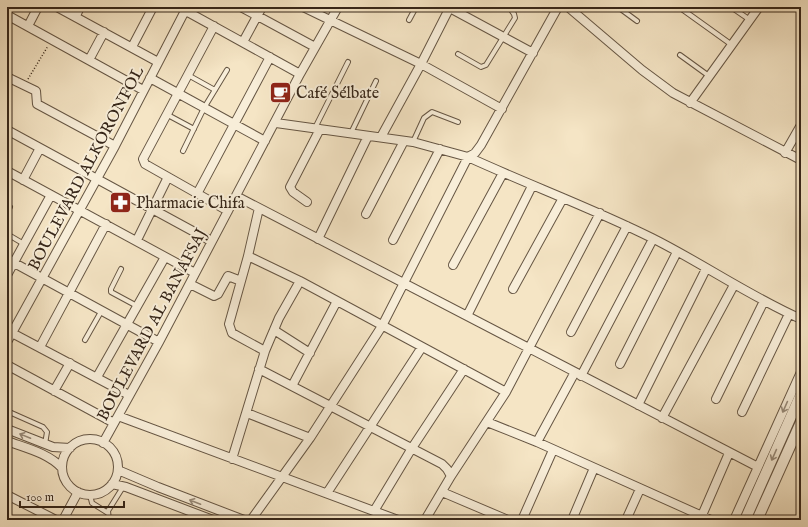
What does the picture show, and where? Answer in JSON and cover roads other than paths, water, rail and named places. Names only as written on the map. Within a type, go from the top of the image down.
[{"type":"street","points":[[28,26],[38,7]]},
{"type":"street","points":[[57,7],[158,62]]},
{"type":"street","points":[[76,16],[80,7]]},
{"type":"street","points":[[132,47],[154,7]]},
{"type":"street","points":[[241,7],[315,47]]},
{"type":"street","points":[[243,42],[262,7]]},
{"type":"street","points":[[303,7],[421,64],[502,109]]},
{"type":"street","name":"BOULEVARD AL BANAFSAJ","points":[[103,443],[190,284],[211,241],[276,122],[300,74],[338,7]]},
{"type":"street","points":[[380,137],[421,64],[449,7],[533,53]]},
{"type":"street","points":[[251,520],[310,438],[382,326],[468,157],[475,153],[482,145],[558,7]]},
{"type":"street","points":[[690,102],[759,7]]},
{"type":"street","points":[[573,8],[659,84],[785,153],[801,160]]},
{"type":"street","points":[[187,9],[214,26],[300,74]]},
{"type":"street","name":"BOULEVARD ALKORONFOL","points":[[7,342],[115,146],[143,90],[187,9]]},
{"type":"street","points":[[7,15],[143,90]]},
{"type":"street","points":[[214,26],[143,159],[145,164],[228,211]]},
{"type":"street","points":[[89,60],[104,32]]},
{"type":"street","points":[[197,194],[270,56]]},
{"type":"street","points":[[7,77],[37,92],[37,104],[115,146]]},
{"type":"street","points":[[150,78],[265,141]]},
{"type":"street","points":[[276,122],[413,142],[468,157],[532,186],[600,213],[654,239],[734,285],[801,319]]},
{"type":"street","points":[[785,153],[801,125]]},
{"type":"street","points":[[307,202],[295,194],[290,187],[317,128]]},
{"type":"street","points":[[7,130],[211,241]]},
{"type":"street","points":[[318,239],[368,136]]},
{"type":"street","points":[[366,214],[404,141]]},
{"type":"street","points":[[23,180],[40,148]]},
{"type":"street","points":[[392,240],[440,149]]},
{"type":"street","points":[[7,171],[137,240],[195,273]]},
{"type":"street","points":[[454,265],[503,173]]},
{"type":"street","points":[[137,240],[168,177]]},
{"type":"street","points":[[467,316],[532,186]]},
{"type":"street","points":[[7,275],[10,260],[24,244],[51,195]]},
{"type":"street","points":[[236,196],[758,467]]},
{"type":"street","points":[[513,288],[563,198]]},
{"type":"street","points":[[259,208],[229,328],[232,333],[265,351]]},
{"type":"street","points":[[425,520],[450,476],[506,392],[600,213]]},
{"type":"street","points":[[40,347],[106,224]]},
{"type":"street","points":[[571,332],[627,226]]},
{"type":"street","points":[[537,442],[578,374],[654,239]]},
{"type":"street","points":[[620,364],[677,252]]},
{"type":"street","points":[[248,256],[300,281],[506,392]]},
{"type":"street","points":[[97,378],[165,257]]},
{"type":"street","points":[[10,260],[159,342]]},
{"type":"street","points":[[638,405],[706,269]]},
{"type":"street","points":[[190,284],[214,296],[218,294],[228,276],[241,280]]},
{"type":"street","points":[[232,459],[265,351],[274,330],[300,281]]},
{"type":"street","points":[[662,418],[734,285]]},
{"type":"street","points":[[716,399],[764,301]]},
{"type":"street","points":[[292,386],[337,302]]},
{"type":"street","points":[[742,412],[789,314]]},
{"type":"street","points":[[274,330],[310,353]]},
{"type":"street","points":[[12,333],[130,395]]},
{"type":"street","points":[[327,493],[422,347]]},
{"type":"street","points":[[54,391],[70,363]]},
{"type":"street","points":[[7,365],[54,391],[116,420],[232,459],[398,520]]},
{"type":"street","points":[[259,369],[442,464],[447,469],[450,476]]},
{"type":"street","points":[[374,511],[412,448],[464,369]]},
{"type":"street","points":[[734,520],[801,372]]},
{"type":"street","points":[[745,520],[801,394]]},
{"type":"street","points":[[247,413],[310,438]]},
{"type":"street","points":[[487,422],[537,442],[701,518],[711,520]]},
{"type":"street","points":[[757,520],[801,422]]},
{"type":"street","points":[[7,429],[44,444],[61,449],[70,448],[86,440],[103,443],[109,446],[116,457],[118,470],[112,484],[100,493],[90,495],[78,492],[67,482],[62,468],[56,462],[42,454],[7,441]]},
{"type":"street","points":[[62,468],[64,458],[70,448]]},
{"type":"street","points":[[522,520],[553,450]]},
{"type":"street","points":[[701,518],[729,453]]},
{"type":"street","points":[[572,520],[594,468]]},
{"type":"street","points":[[118,470],[158,488],[244,520]]},
{"type":"street","points":[[112,484],[123,486],[211,520]]},
{"type":"street","points":[[626,520],[640,489]]},
{"type":"street","points":[[7,495],[63,520],[78,492]]},
{"type":"street","points":[[442,492],[508,520]]},
{"type":"lane","points":[[409,20],[416,7]]},
{"type":"lane","points":[[458,54],[483,66],[514,18],[514,14],[509,7]]},
{"type":"lane","points":[[618,7],[638,21]]},
{"type":"lane","points":[[679,7],[732,46]]},
{"type":"lane","points":[[731,7],[750,20]]},
{"type":"lane","points":[[680,55],[709,76]]},
{"type":"lane","points":[[317,128],[348,62]]},
{"type":"lane","points":[[183,151],[204,108],[227,70]]},
{"type":"lane","points":[[188,75],[215,90]]},
{"type":"lane","points":[[351,133],[376,80]]},
{"type":"lane","points":[[413,142],[424,118],[432,112],[458,122]]},
{"type":"lane","points":[[166,114],[194,129]]},
{"type":"lane","points":[[7,212],[10,207]]},
{"type":"lane","points":[[7,234],[24,244]]},
{"type":"lane","points":[[121,269],[110,289],[111,292],[137,307]]},
{"type":"lane","points":[[85,340],[102,310]]},
{"type":"lane","points":[[7,411],[43,427],[47,432],[44,444]]},
{"type":"lane","points":[[109,520],[108,513],[123,486]]},
{"type":"lane","points":[[90,495],[92,503],[108,513]]},
{"type":"place","name":"Café Sélbate","points":[[280,92]]},
{"type":"place","name":"Pharmacie Chifa","points":[[121,202]]}]
